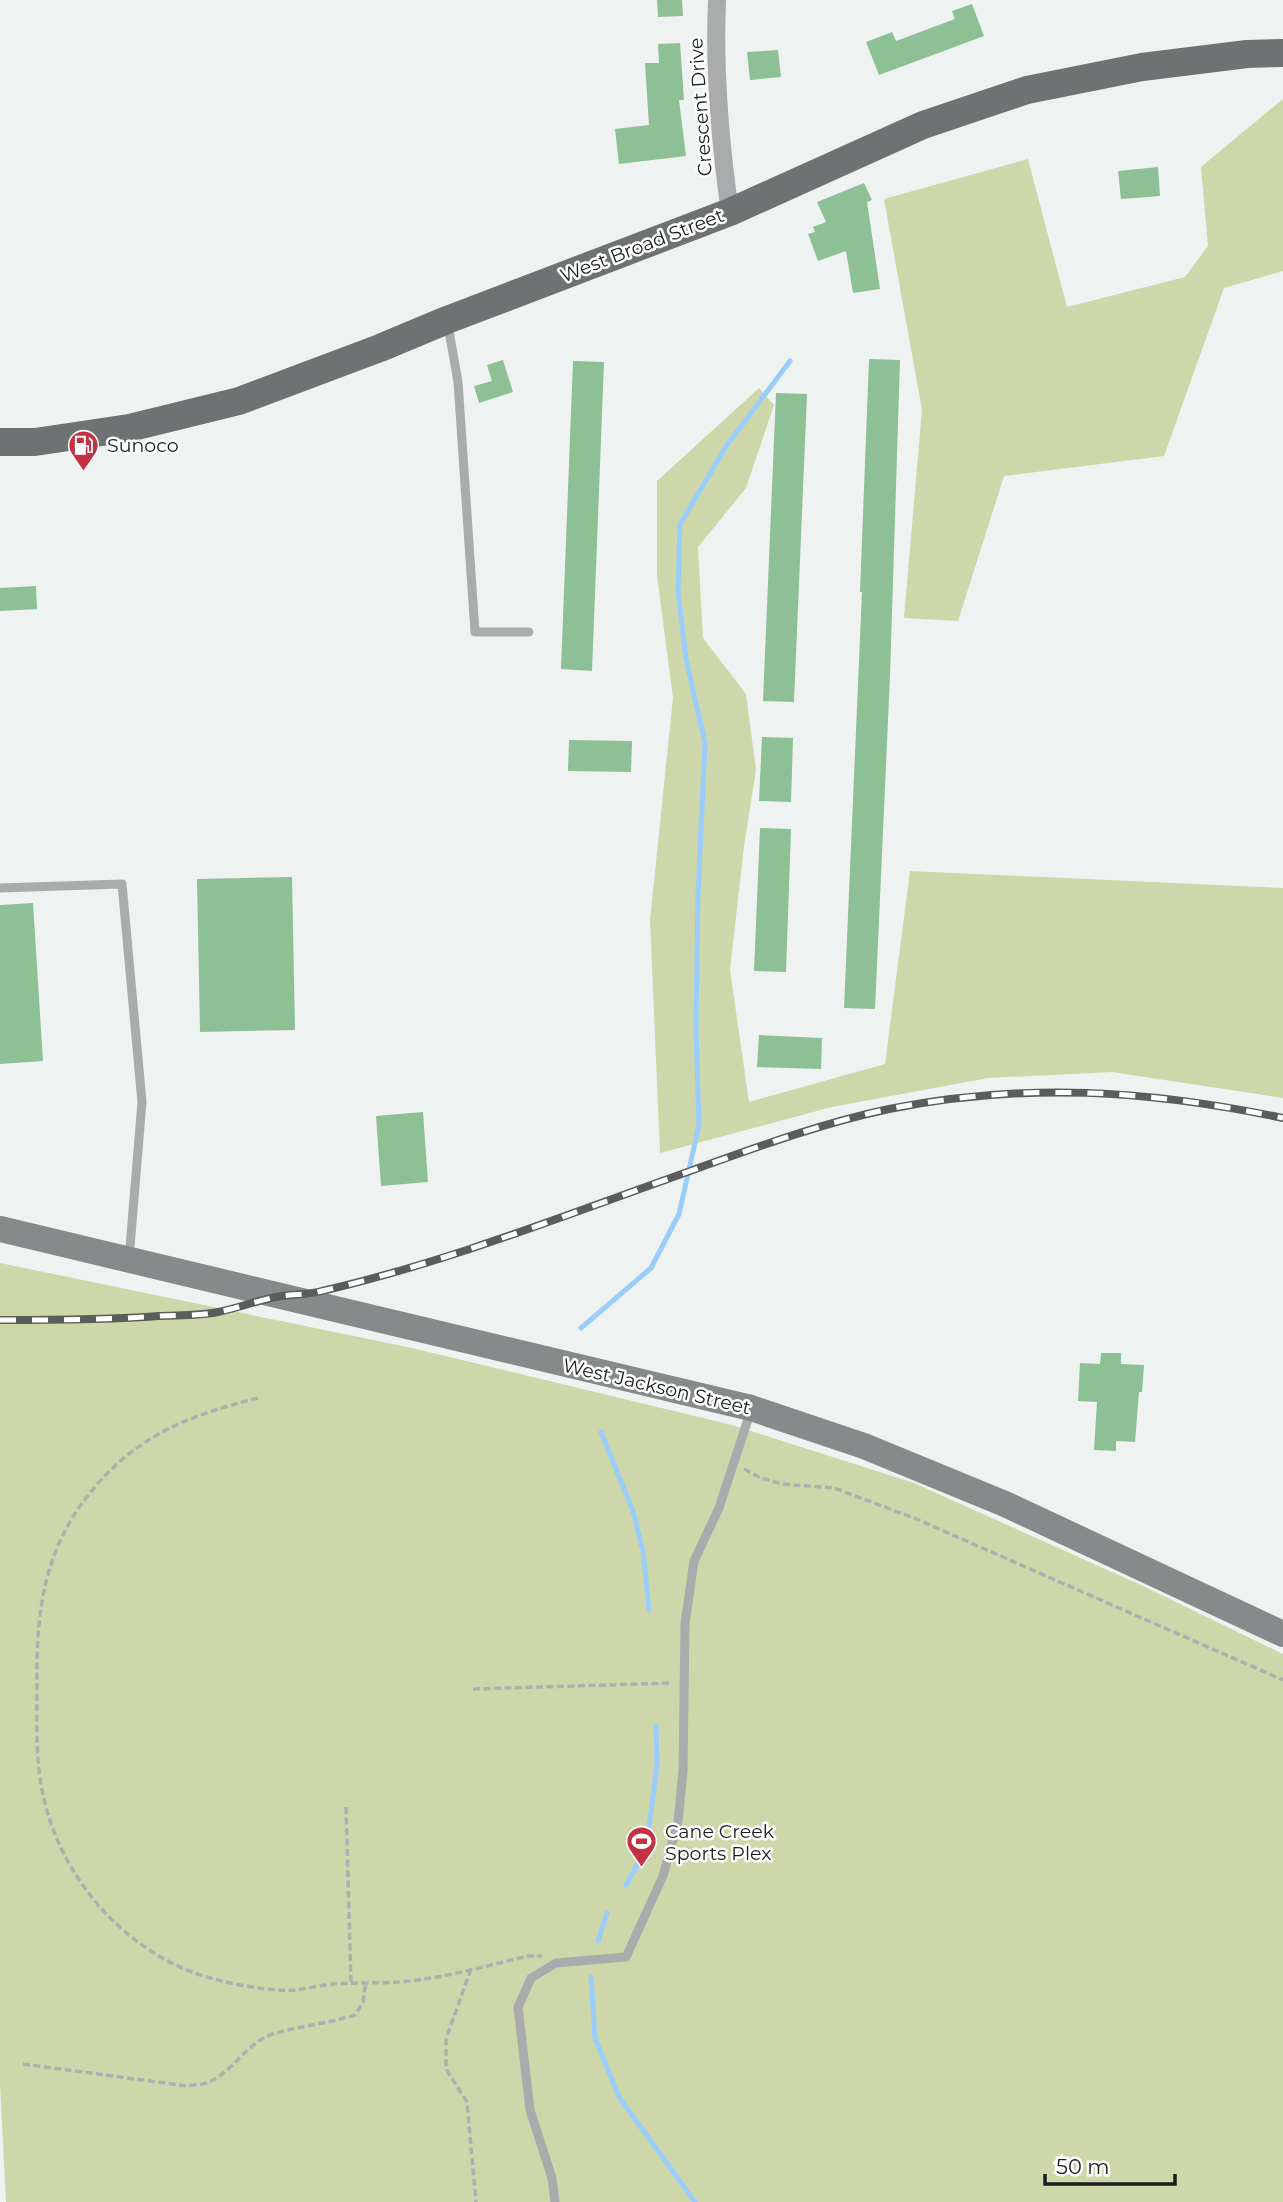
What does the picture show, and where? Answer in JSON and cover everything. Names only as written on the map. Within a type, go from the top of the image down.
[{"type":"main road","name":"West Broad Street","points":[[0,442],[35,442],[129,428],[239,401],[730,212],[923,125],[1027,90],[1142,67],[1247,54],[1283,54]]},
{"type":"street","name":"Crescent Drive","points":[[717,0],[715,38],[724,168],[730,212]]},
{"type":"street","name":"West Jackson Street","points":[[0,1229],[751,1408],[864,1446],[1004,1504],[1283,1634]]},
{"type":"lane","points":[[447,320],[458,382],[475,632],[529,632]]},
{"type":"lane","points":[[0,888],[122,884],[142,1102],[129,1260]]},
{"type":"lane","points":[[555,2202],[552,2178],[530,2110],[517,2007],[531,1978],[556,1963],[626,1957],[663,1876],[678,1822],[682,1770],[685,1624],[694,1561],[719,1508],[751,1408]]},
{"type":"path","points":[[258,1398],[195,1416],[144,1441],[102,1479],[70,1522],[50,1564],[39,1617],[36,1670],[37,1738],[43,1797],[50,1823],[62,1847],[80,1881],[119,1927],[165,1958],[220,1981],[293,1990],[351,1983],[410,1981],[528,1956],[548,1956]]},
{"type":"path","points":[[742,1468],[761,1478],[782,1484],[834,1488],[914,1518],[1283,1680]]},
{"type":"path","points":[[473,1689],[678,1683]]},
{"type":"path","points":[[346,1807],[351,1983]]},
{"type":"path","points":[[471,1969],[446,2039],[446,2069],[467,2102],[476,2202]]},
{"type":"path","points":[[23,2064],[187,2086],[205,2084],[220,2075],[251,2046],[268,2036],[355,2015],[363,2002],[366,1982]]},
{"type":"green space","points":[[1283,99],[1283,271],[1224,288],[1164,456],[1004,476],[958,621],[904,618],[922,410],[884,199],[1028,159],[1067,307],[1185,277],[1208,246],[1201,167]]},
{"type":"green space","points":[[759,388],[774,405],[746,488],[698,547],[703,638],[746,694],[756,770],[744,846],[730,970],[749,1102],[885,1064],[910,871],[1283,888],[1283,1098],[1112,1072],[988,1078],[832,1107],[660,1153],[650,920],[673,698],[657,575],[657,481]]},
{"type":"green space","name":"Cane Creek Sports Plex","points":[[0,1263],[412,1348],[732,1425],[914,1483],[1143,1586],[1283,1654],[1283,2202],[6,2202],[0,2084]]},
{"type":"building","points":[[657,0],[682,0],[683,16],[658,17]]},
{"type":"building","points":[[972,4],[984,36],[879,75],[866,42],[892,32],[896,41],[955,19],[952,11]]},
{"type":"building","points":[[680,43],[684,100],[679,100],[686,156],[619,164],[615,129],[649,125],[645,63],[659,63],[658,44]]},
{"type":"building","points":[[778,50],[781,77],[750,80],[747,52]]},
{"type":"building","points":[[1158,167],[1160,196],[1121,199],[1118,171]]},
{"type":"building","points":[[864,183],[872,200],[867,202],[880,289],[853,293],[846,251],[818,261],[808,234],[815,232],[813,227],[826,222],[817,202]]},
{"type":"building","points":[[869,359],[900,360],[890,676],[875,1009],[844,1008]]},
{"type":"building","points":[[503,360],[513,392],[479,403],[474,386],[492,381],[487,365]]},
{"type":"building","points":[[573,361],[604,362],[592,671],[561,669]]},
{"type":"building","points":[[776,393],[807,394],[794,702],[763,701]]},
{"type":"building","points":[[36,586],[37,609],[0,611],[0,588]]},
{"type":"building","points":[[762,737],[793,738],[791,802],[759,801]]},
{"type":"building","points":[[569,740],[632,741],[631,772],[568,771]]},
{"type":"building","points":[[760,828],[791,829],[786,972],[754,971]]},
{"type":"building","points":[[292,877],[295,1030],[200,1032],[197,879]]},
{"type":"building","points":[[33,903],[43,1061],[0,1064],[0,905]]},
{"type":"building","points":[[759,1035],[822,1038],[821,1069],[757,1067]]},
{"type":"building","points":[[423,1112],[428,1182],[381,1186],[376,1116]]},
{"type":"building","points":[[1101,1353],[1121,1353],[1121,1364],[1144,1365],[1135,1442],[1116,1441],[1116,1451],[1094,1450],[1097,1402],[1078,1401],[1080,1363],[1100,1364]]},
{"type":"waterway","points":[[581,1328],[651,1268],[679,1214],[699,1125],[696,1028],[698,895],[705,743],[686,659],[678,592],[680,524],[727,445],[790,361]]},
{"type":"waterway","points":[[601,1432],[633,1511],[643,1551],[649,1609]]},
{"type":"waterway","points":[[626,1885],[646,1850],[657,1765],[656,1726]]},
{"type":"waterway","points":[[598,1941],[607,1913]]},
{"type":"waterway","points":[[591,1977],[595,2038],[619,2097],[695,2202]]},
{"type":"railway","points":[[0,1320],[203,1314],[276,1297],[322,1291],[463,1251],[814,1128],[889,1109],[940,1100],[989,1095],[1087,1093],[1184,1101],[1283,1118]]},
{"type":"place","name":"Sunoco","points":[[84,472]]},
{"type":"place","name":"Cane Creek Sports Plex","points":[[642,1869]]}]
